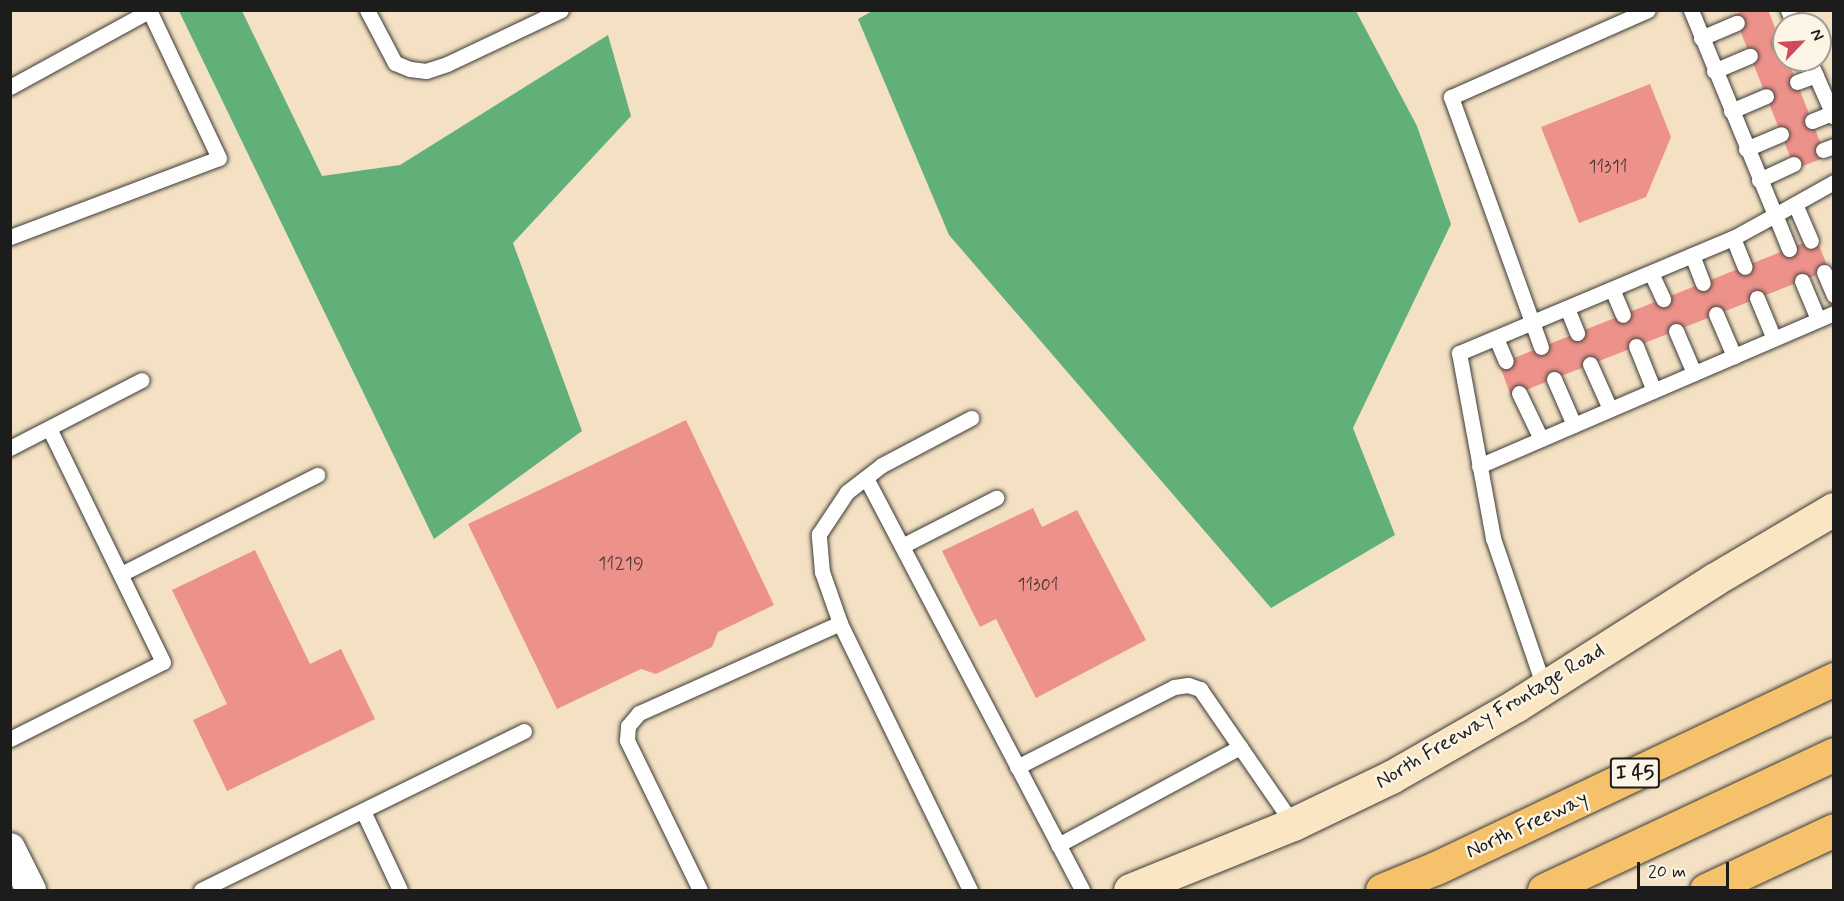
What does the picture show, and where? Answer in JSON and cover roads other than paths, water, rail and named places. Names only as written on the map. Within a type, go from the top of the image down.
[{"type":"highway","name":"North Freeway","points":[[1382,891],[1437,868],[1833,679]]},
{"type":"highway","points":[[1544,891],[1833,754]]},
{"type":"highway","points":[[1706,891],[1833,830]]},
{"type":"main road","name":"North Freeway Frontage Road","points":[[1130,891],[1293,824],[1391,777],[1544,687],[1833,508]]},
{"type":"street","points":[[13,859],[31,891]]},
{"type":"lane","points":[[367,10],[395,63],[410,69],[426,71],[447,64],[561,10]]},
{"type":"lane","points":[[1541,347],[1530,324],[1451,97],[1648,10]]},
{"type":"lane","points":[[1691,10],[1714,71],[1789,249]]},
{"type":"lane","points":[[10,87],[149,11],[219,158],[10,237]]},
{"type":"lane","points":[[1701,38],[1737,22]]},
{"type":"lane","points":[[1714,71],[1750,56]]},
{"type":"lane","points":[[1812,122],[1833,115],[1815,72]]},
{"type":"lane","points":[[1797,82],[1816,75]]},
{"type":"lane","points":[[1731,111],[1766,96]]},
{"type":"lane","points":[[1746,149],[1781,134]]},
{"type":"lane","points":[[1759,180],[1793,164]]},
{"type":"lane","points":[[1544,687],[1492,538],[1460,353],[1733,238],[1833,182]]},
{"type":"lane","points":[[1795,204],[1811,241]]},
{"type":"lane","points":[[1733,238],[1744,267]]},
{"type":"lane","points":[[1692,255],[1704,283]]},
{"type":"lane","points":[[1824,272],[1833,295]]},
{"type":"lane","points":[[1651,273],[1663,299]]},
{"type":"lane","points":[[1802,281],[1818,319]]},
{"type":"lane","points":[[1612,289],[1623,315]]},
{"type":"lane","points":[[1757,298],[1774,339]]},
{"type":"lane","points":[[1567,308],[1577,333]]},
{"type":"lane","points":[[1479,466],[1833,313]]},
{"type":"lane","points":[[1716,314],[1734,356]]},
{"type":"lane","points":[[1676,331],[1694,373]]},
{"type":"lane","points":[[1496,338],[1506,361]]},
{"type":"lane","points":[[1636,346],[1654,391]]},
{"type":"lane","points":[[1590,364],[1610,409]]},
{"type":"lane","points":[[1554,379],[1574,425]]},
{"type":"lane","points":[[10,448],[142,380]]},
{"type":"lane","points":[[1519,393],[1541,439]]},
{"type":"lane","points":[[970,891],[840,623],[822,572],[819,534],[847,492],[866,477],[882,465],[971,418]]},
{"type":"lane","points":[[10,739],[163,662],[49,428]]},
{"type":"lane","points":[[121,574],[317,475]]},
{"type":"lane","points":[[866,477],[1082,891]]},
{"type":"lane","points":[[902,546],[996,498]]},
{"type":"lane","points":[[700,891],[627,740],[628,726],[639,713],[840,623]]},
{"type":"lane","points":[[1017,767],[1174,687],[1188,684],[1200,689],[1293,824]]},
{"type":"lane","points":[[201,891],[524,731]]},
{"type":"lane","points":[[1058,845],[1240,747]]},
{"type":"lane","points":[[363,810],[400,891]]}]
